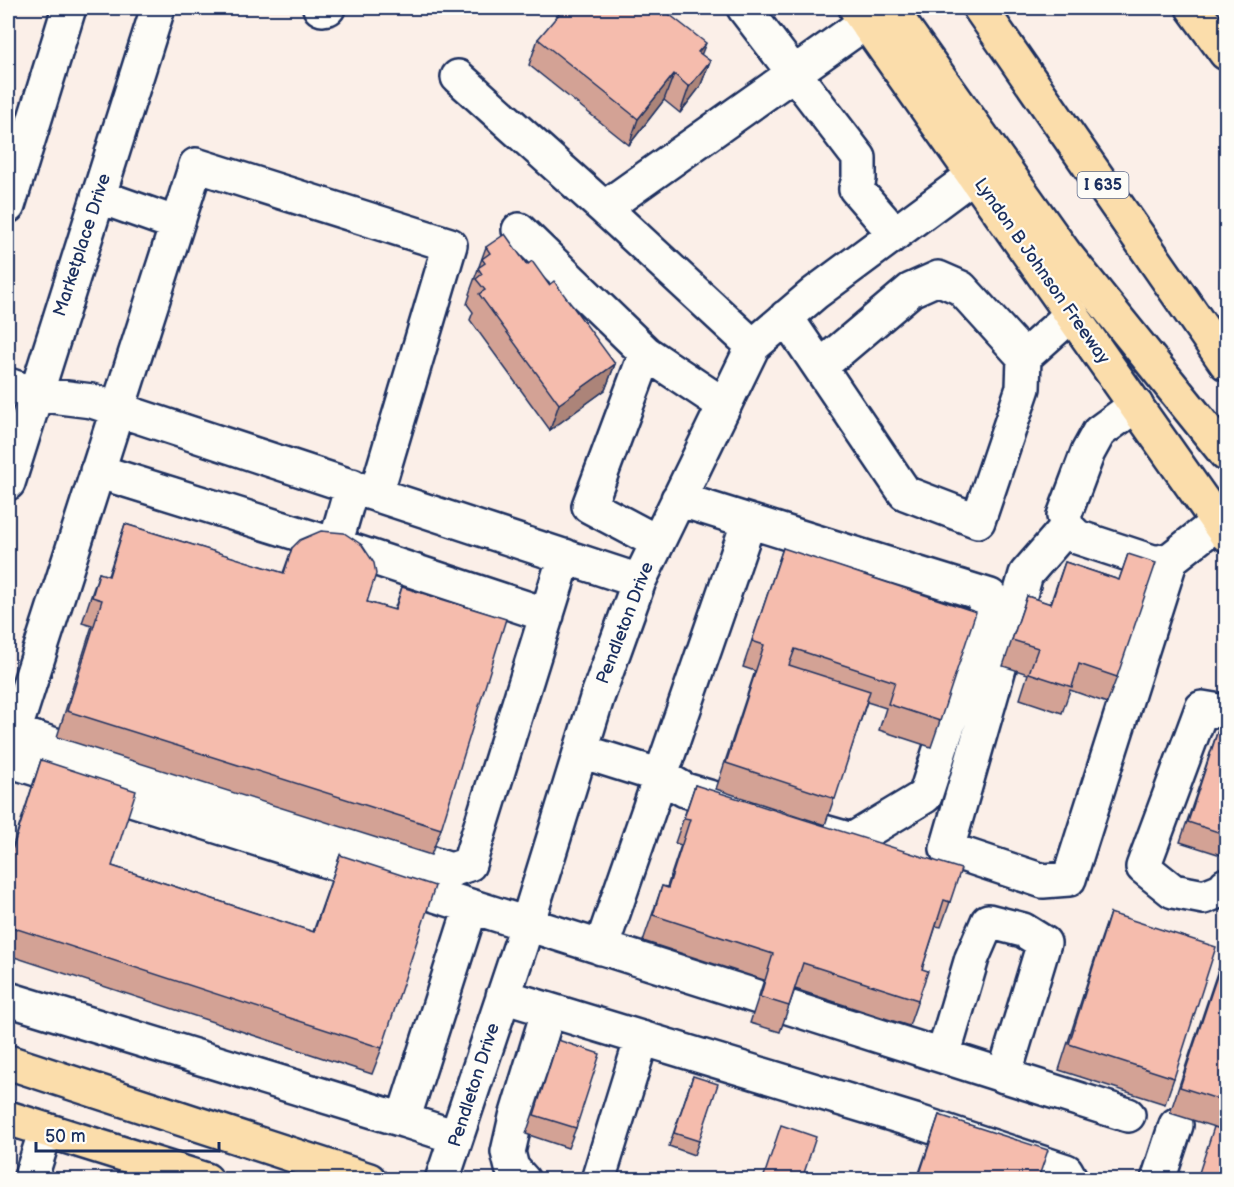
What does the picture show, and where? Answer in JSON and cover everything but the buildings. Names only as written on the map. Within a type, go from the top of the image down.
[{"type":"main road","name":"I 635","points":[[980,8],[1227,363]]},
{"type":"main road","points":[[1193,8],[1227,53]]},
{"type":"main road","points":[[871,12],[1227,454]]},
{"type":"main road","name":"Lyndon B Johnson Freeway","points":[[871,12],[974,176],[1222,528]]},
{"type":"main road","points":[[8,1062],[369,1179]]},
{"type":"main road","points":[[8,1118],[206,1179]]},
{"type":"street","points":[[8,206],[69,8]]},
{"type":"street","name":"Marketplace Drive","points":[[8,483],[21,390],[98,196],[158,8]]},
{"type":"street","points":[[320,8],[328,8]]},
{"type":"street","points":[[744,8],[859,158],[859,179],[856,189],[895,234]]},
{"type":"street","points":[[604,208],[794,73],[871,12]]},
{"type":"street","points":[[458,77],[753,346]]},
{"type":"street","points":[[335,545],[364,490],[450,245],[196,165],[14,732],[451,870],[469,864],[565,556]]},
{"type":"street","name":"Pendleton Drive","points":[[442,1179],[527,924],[581,751],[639,581],[753,346],[815,293],[974,176]]},
{"type":"street","points":[[98,196],[177,224]]},
{"type":"street","points":[[519,230],[646,353],[724,405]]},
{"type":"street","points":[[786,317],[905,493],[978,521],[1023,388],[1024,357],[961,288],[938,278],[911,290],[820,367]]},
{"type":"street","points":[[1024,357],[1072,314]]},
{"type":"street","points":[[646,353],[589,506],[657,542]]},
{"type":"street","points":[[21,390],[92,401],[118,409],[639,581]]},
{"type":"street","points":[[1136,405],[1099,432],[1088,452],[1064,516],[1067,527],[1077,537],[1156,563],[1171,559],[1222,528]]},
{"type":"street","points":[[97,471],[298,545],[335,545],[369,570],[547,615]]},
{"type":"street","points":[[581,751],[661,776],[685,790],[852,840],[925,796],[990,596],[678,499]]},
{"type":"street","points":[[601,948],[750,521]]},
{"type":"street","points":[[1067,527],[1026,574],[947,849],[1043,881],[1069,879],[1171,559]]},
{"type":"street","points":[[1227,712],[1202,708],[1143,867],[1173,891],[1204,897],[1226,888],[1227,885]]},
{"type":"street","points":[[8,760],[1128,1115]]},
{"type":"street","points":[[403,1120],[471,906]]},
{"type":"street","points":[[943,1056],[972,958],[988,921],[1023,930],[1044,943],[1004,1076]]},
{"type":"street","points":[[503,996],[548,1012],[642,1038],[918,1122],[1065,1172],[1071,1179]]},
{"type":"street","points":[[8,999],[456,1137]]},
{"type":"street","points":[[523,1179],[512,1168],[508,1152],[516,1117],[548,1012]]},
{"type":"street","points":[[598,1179],[642,1038]]},
{"type":"street","points":[[1158,1179],[1176,1125]]},
{"type":"street","points":[[30,1179],[46,1130]]}]
